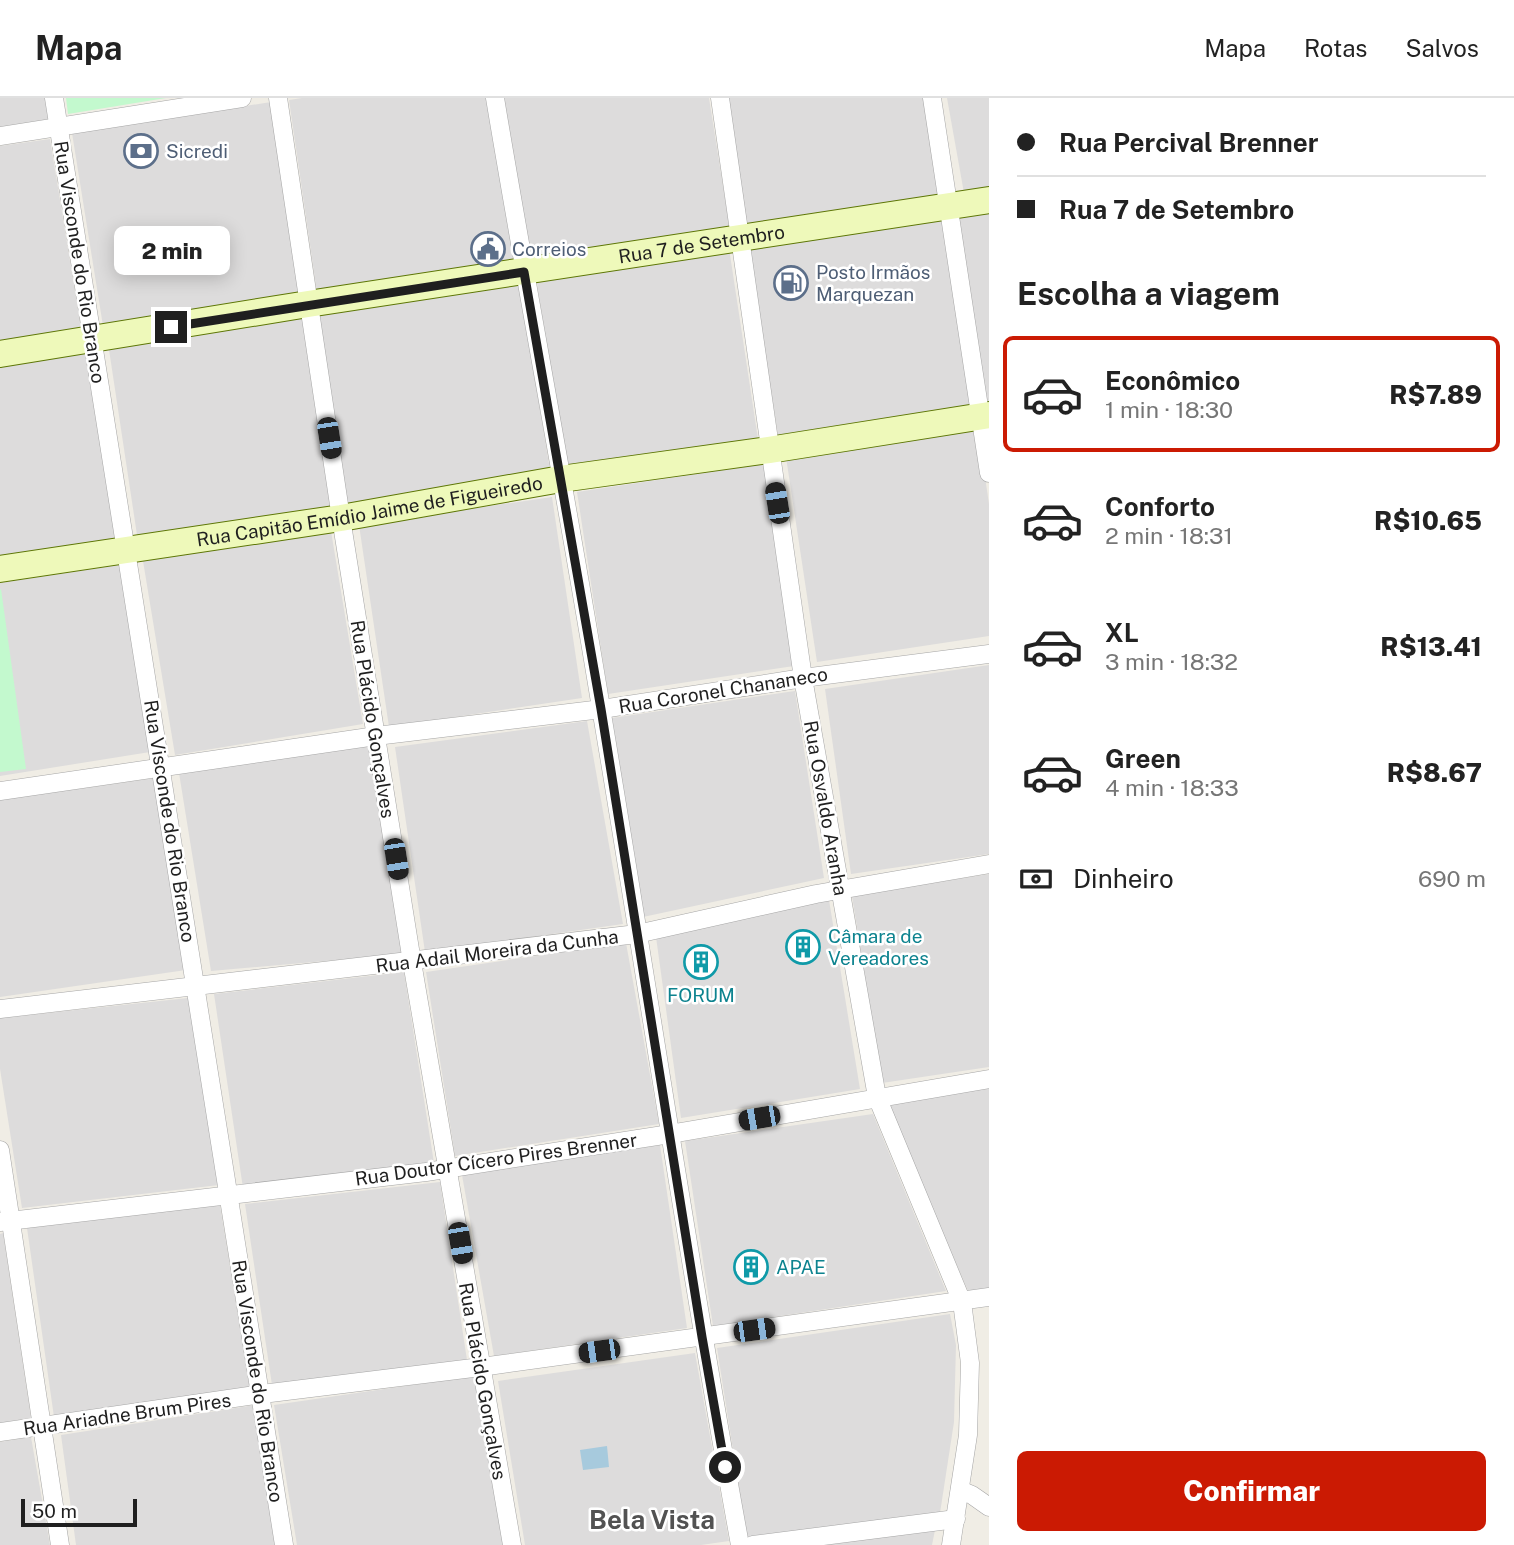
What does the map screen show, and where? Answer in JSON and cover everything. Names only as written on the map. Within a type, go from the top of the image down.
[{"type":"main road","name":"Rua 7 de Setembro","points":[[0,354],[989,200]]},
{"type":"main road","name":"Rua Capitão Emídio Jaime de Figueiredo","points":[[0,569],[341,518],[561,479],[984,416]]},
{"type":"street","name":"Rua Visconde do Rio Branco","points":[[54,98],[284,1545]]},
{"type":"street","points":[[0,136],[242,98]]},
{"type":"street","name":"Rua Plácido Gonçalves","points":[[278,98],[341,518],[412,962],[512,1545]]},
{"type":"street","points":[[495,98],[601,709],[702,1337],[740,1545]]},
{"type":"street","name":"Rua Osvaldo Aranha","points":[[720,98],[803,678],[877,1097],[961,1303],[970,1363],[968,1435],[951,1545]]},
{"type":"street","points":[[932,98],[984,416],[989,473]]},
{"type":"street","name":"Rua Coronel Chananeco","points":[[0,791],[376,736],[601,709],[803,678],[989,654]]},
{"type":"street","name":"Rua Adail Moreira da Cunha","points":[[0,1009],[637,934],[841,890],[989,864]]},
{"type":"street","name":"Rua Doutor Cícero Pires Brenner","points":[[5,1221],[447,1169],[989,1079]]},
{"type":"street","points":[[0,1150],[5,1221],[60,1545]]},
{"type":"street","name":"Rua Ariadne Brum Pires","points":[[0,1432],[262,1394],[961,1303],[989,1297]]},
{"type":"street","points":[[960,1490],[989,1507]]},
{"type":"street","points":[[754,1545],[956,1519]]},
{"type":"shaded area","points":[[0,98],[46,98],[50,119],[0,127]]},
{"type":"shaded area","points":[[490,98],[515,263],[317,293],[289,100]]},
{"type":"shaded area","points":[[504,98],[709,98],[730,230],[530,261]]},
{"type":"shaded area","points":[[728,98],[924,98],[939,199],[747,228]]},
{"type":"shaded area","points":[[947,98],[989,98],[989,189],[964,193]]},
{"type":"shaded area","points":[[271,102],[301,295],[103,326],[72,133]]},
{"type":"shaded area","points":[[50,139],[82,334],[0,347],[0,146]]},
{"type":"shaded area","points":[[989,211],[989,408],[987,408],[954,217]]},
{"type":"shaded area","points":[[943,217],[973,404],[778,435],[748,248]]},
{"type":"shaded area","points":[[729,248],[758,439],[566,468],[536,277]]},
{"type":"shaded area","points":[[519,282],[550,470],[348,507],[318,311]]},
{"type":"shaded area","points":[[303,314],[332,506],[137,535],[108,343]]},
{"type":"shaded area","points":[[87,349],[117,539],[0,557],[0,363]]},
{"type":"shaded area","points":[[978,429],[989,504],[989,636],[817,662],[786,457]]},
{"type":"shaded area","points":[[764,464],[794,666],[608,694],[577,492]]},
{"type":"shaded area","points":[[552,497],[582,698],[389,727],[359,525]]},
{"type":"shaded area","points":[[331,531],[363,724],[175,755],[143,561]]},
{"type":"shaded area","points":[[120,565],[150,752],[0,776],[0,583]]},
{"type":"shaded area","points":[[989,665],[989,854],[851,874],[825,689]]},
{"type":"shaded area","points":[[795,691],[824,878],[643,917],[612,718]]},
{"type":"shaded area","points":[[587,721],[623,924],[425,952],[395,747]]},
{"type":"shaded area","points":[[370,746],[405,954],[211,971],[179,773]]},
{"type":"shaded area","points":[[155,778],[186,970],[0,997],[0,800]]},
{"type":"shaded area","points":[[989,874],[989,1067],[882,1083],[852,896]]},
{"type":"shaded area","points":[[829,900],[860,1089],[681,1118],[656,937]]},
{"type":"shaded area","points":[[626,943],[659,1124],[455,1156],[426,972]]},
{"type":"shaded area","points":[[404,972],[434,1163],[243,1188],[214,994]]},
{"type":"shaded area","points":[[188,998],[219,1185],[22,1208],[0,1069],[0,1018]]},
{"type":"shaded area","points":[[989,1082],[989,1289],[969,1293],[886,1103]]},
{"type":"shaded area","points":[[873,1114],[946,1291],[713,1326],[685,1141]]},
{"type":"shaded area","points":[[660,1145],[687,1328],[494,1356],[462,1175]]},
{"type":"shaded area","points":[[440,1182],[467,1360],[272,1385],[245,1204]]},
{"type":"shaded area","points":[[220,1205],[250,1389],[54,1417],[27,1228]]},
{"type":"shaded area","points":[[3,1233],[31,1418],[0,1423],[0,1234]]},
{"type":"shaded area","points":[[950,1314],[956,1345],[954,1422],[940,1513],[747,1539],[717,1348]]},
{"type":"shaded area","points":[[695,1353],[729,1541],[701,1545],[525,1545],[498,1381]]},
{"type":"shaded area","points":[[474,1376],[505,1545],[297,1545],[274,1405]]},
{"type":"shaded area","points":[[255,1405],[275,1545],[76,1545],[61,1435]]},
{"type":"shaded area","points":[[31,1437],[50,1545],[0,1545],[0,1442]]},
{"type":"shaded area","points":[[935,1530],[932,1545],[825,1545]]},
{"type":"green space","points":[[66,98],[166,98],[68,114]]},
{"type":"green space","points":[[0,590],[26,769],[0,772]]},
{"type":"water","points":[[607,1446],[609,1467],[583,1470],[580,1450]]},
{"type":"place","name":"Sicredi","points":[[141,151]]},
{"type":"place","name":"Correios","points":[[488,249]]},
{"type":"place","name":"Posto Irmãos Marquezan","points":[[791,283]]},
{"type":"place","name":"Câmara de Vereadores","points":[[803,947]]},
{"type":"place","name":"FORUM","points":[[701,962]]},
{"type":"place","name":"APAE","points":[[751,1267]]},
{"type":"district","name":"Bela Vista","points":[[652,1520]]},
{"type":"route","points":[[171,327],[524,272],[601,709],[725,1467]]}]
